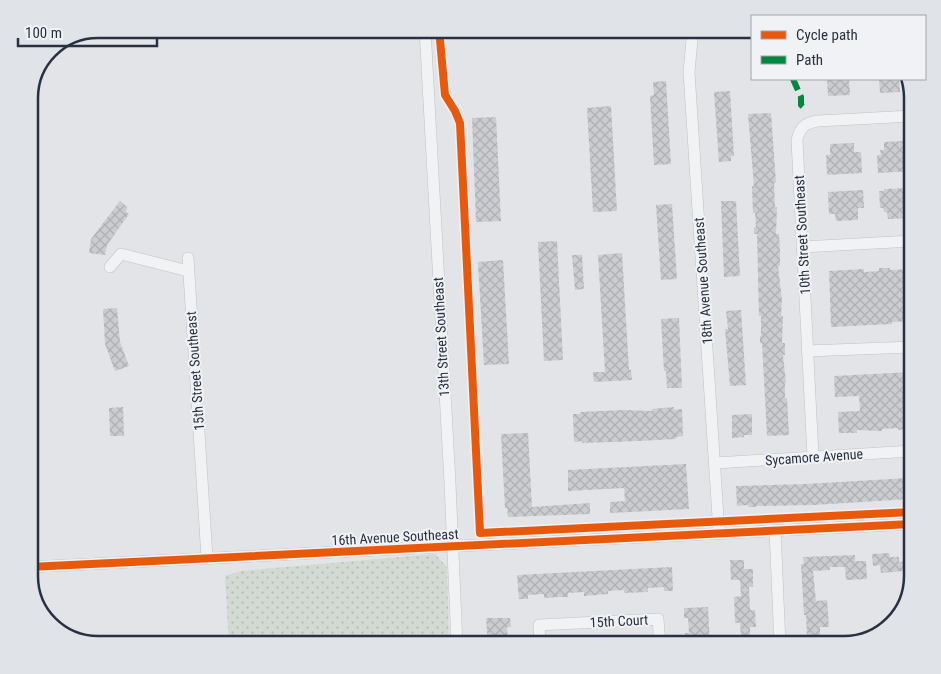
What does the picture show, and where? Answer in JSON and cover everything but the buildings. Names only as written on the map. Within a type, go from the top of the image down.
[{"type":"street","name":"13th Street Southeast","points":[[425,38],[457,636]]},
{"type":"street","name":"18th Avenue Southeast","points":[[693,38],[689,72],[719,533]]},
{"type":"street","name":"10th Street Southeast","points":[[813,457],[797,140],[799,131],[803,125],[818,121],[904,116]]},
{"type":"street","points":[[802,247],[904,241]]},
{"type":"street","points":[[110,267],[120,254],[188,271]]},
{"type":"street","name":"15th Street Southeast","points":[[188,258],[207,558]]},
{"type":"street","points":[[807,351],[904,347]]},
{"type":"street","name":"Sycamore Avenue","points":[[715,463],[904,451]]},
{"type":"street","name":"16th Avenue Southeast","points":[[38,566],[904,524]]},
{"type":"street","points":[[775,530],[780,636]]},
{"type":"street","name":"15th Court","points":[[540,636],[539,624],[658,619],[659,636]]},
{"type":"shaded area","points":[[435,554],[447,567],[449,636],[228,636],[225,576],[241,571]]},
{"type":"marked path","points":[[793,80],[801,97],[801,105],[807,110]]},
{"type":"cycle path","points":[[440,38],[445,95],[460,123],[480,533],[904,512]]},
{"type":"cycle path","points":[[38,567],[904,524]]}]
